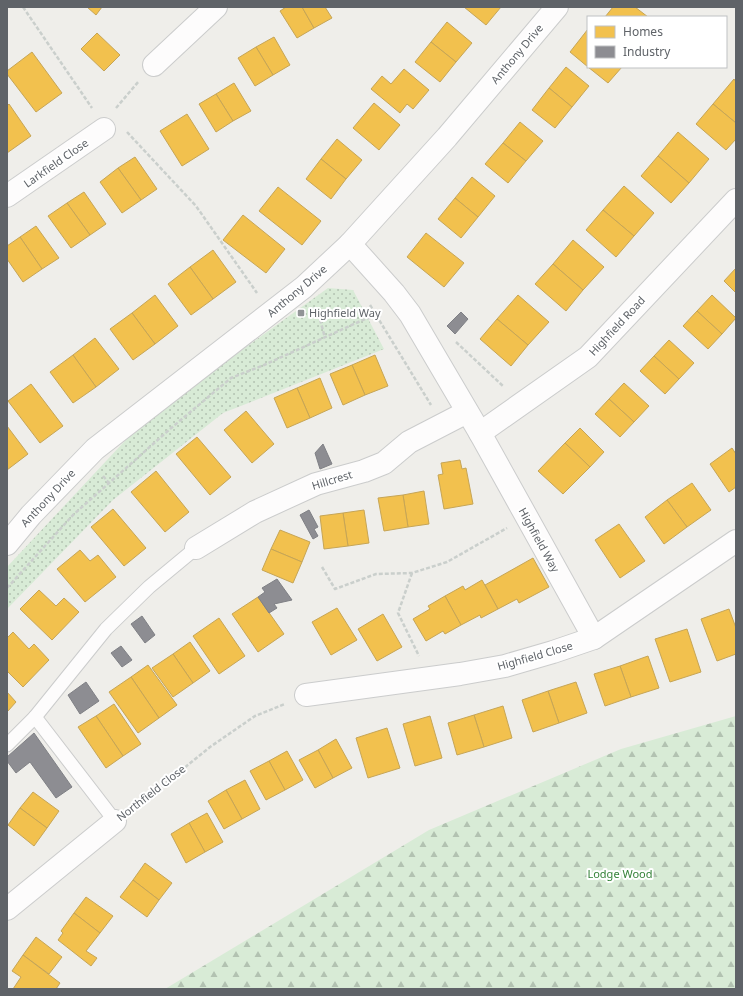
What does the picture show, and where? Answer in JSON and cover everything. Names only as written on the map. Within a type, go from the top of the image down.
[{"type":"street","points":[[154,65],[216,7]]},
{"type":"street","name":"Anthony Drive","points":[[7,544],[31,515],[95,449],[304,287],[350,244],[447,137],[557,7]]},
{"type":"street","name":"Larkfield Close","points":[[7,196],[107,122]]},
{"type":"street","name":"Highfield Road","points":[[480,433],[588,357],[736,200]]},
{"type":"street","name":"Highfield Way","points":[[350,244],[394,293],[410,314],[480,433],[594,638]]},
{"type":"street","name":"Hillcrest","points":[[196,548],[255,512],[316,484],[364,471],[384,463],[409,442],[467,412]]},
{"type":"street","name":"Highfield Close","points":[[306,695],[460,674],[505,666],[594,638],[736,541]]},
{"type":"street","name":"Northfield Close","points":[[7,909],[115,821]]},
{"type":"lane","points":[[7,745],[35,717],[106,629],[149,587],[196,548]]},
{"type":"lane","points":[[35,717],[115,821]]},
{"type":"path","points":[[23,7],[93,111],[107,122],[154,65]]},
{"type":"path","points":[[126,132],[196,206],[271,313]]},
{"type":"path","points":[[316,303],[325,338]]},
{"type":"path","points":[[370,304],[443,424]]},
{"type":"path","points":[[7,588],[74,515],[170,429],[231,378],[325,338],[365,319],[383,316]]},
{"type":"path","points":[[420,331],[441,332],[451,337],[521,403]]},
{"type":"path","points":[[322,567],[335,589],[376,574],[412,573],[447,562],[526,516]]},
{"type":"path","points":[[412,573],[398,613],[430,678]]},
{"type":"path","name":"Northfield Close","points":[[115,821],[210,747],[256,716],[306,695]]},
{"type":"green space","points":[[328,288],[353,290],[384,349],[223,413],[113,500],[7,609],[7,567],[136,429]]},
{"type":"green space","name":"Lodge Wood","points":[[736,716],[736,989],[165,989],[429,830],[621,749]]},
{"type":"building: Homes","points":[[87,7],[102,7],[96,15]]},
{"type":"building: Homes","points":[[286,7],[302,7],[314,28],[297,38],[280,11]]},
{"type":"building: Homes","points":[[302,7],[325,7],[332,18],[314,28]]},
{"type":"building: Homes","points":[[464,7],[501,7],[486,25]]},
{"type":"building: Homes","points":[[613,7],[635,7],[647,16],[606,16]]},
{"type":"building: Homes","points":[[447,22],[472,43],[456,62],[431,42]]},
{"type":"building: Homes","points":[[587,30],[587,66],[570,52]]},
{"type":"building: Homes","points":[[97,33],[120,55],[104,71],[81,49]]},
{"type":"building: Homes","points":[[274,37],[290,65],[273,75],[256,47]]},
{"type":"building: Homes","points":[[431,42],[456,62],[440,82],[415,62]]},
{"type":"building: Homes","points":[[256,47],[273,75],[255,86],[238,58]]},
{"type":"building: Homes","points":[[32,52],[62,93],[36,112],[7,74],[7,71]]},
{"type":"building: Homes","points":[[566,67],[589,86],[572,107],[549,88]]},
{"type":"building: Homes","points":[[589,68],[621,68],[608,83]]},
{"type":"building: Homes","points":[[404,69],[429,90],[413,109],[407,104],[400,113],[371,89],[382,76],[391,84]]},
{"type":"building: Homes","points":[[734,79],[736,82],[736,123],[713,104]]},
{"type":"building: Homes","points":[[234,83],[251,111],[233,121],[216,94]]},
{"type":"building: Homes","points":[[549,88],[572,107],[555,128],[532,110]]},
{"type":"building: Homes","points":[[216,94],[233,121],[216,132],[199,104]]},
{"type":"building: Homes","points":[[374,103],[400,125],[379,150],[353,128]]},
{"type":"building: Homes","points":[[9,104],[31,136],[7,153],[7,106]]},
{"type":"building: Homes","points":[[713,104],[736,123],[736,139],[726,150],[696,124]]},
{"type":"building: Homes","points":[[187,114],[209,149],[182,166],[160,131]]},
{"type":"building: Homes","points":[[520,122],[543,141],[526,161],[503,143]]},
{"type":"building: Homes","points":[[678,132],[709,159],[689,183],[658,156]]},
{"type":"building: Homes","points":[[337,139],[362,160],[346,179],[321,159]]},
{"type":"building: Homes","points":[[503,143],[526,161],[508,183],[485,164]]},
{"type":"building: Homes","points":[[658,156],[689,183],[671,203],[641,176]]},
{"type":"building: Homes","points":[[135,157],[157,189],[141,200],[118,168]]},
{"type":"building: Homes","points":[[321,159],[346,179],[331,199],[306,179]]},
{"type":"building: Homes","points":[[118,168],[141,200],[122,213],[100,182]]},
{"type":"building: Homes","points":[[472,177],[495,196],[478,217],[455,198]]},
{"type":"building: Homes","points":[[624,186],[654,213],[634,236],[603,210]]},
{"type":"building: Homes","points":[[278,187],[321,221],[302,245],[259,211]]},
{"type":"building: Homes","points":[[84,192],[106,224],[90,235],[67,203]]},
{"type":"building: Homes","points":[[455,198],[478,217],[461,238],[438,219]]},
{"type":"building: Homes","points":[[67,203],[90,235],[71,248],[48,216]]},
{"type":"building: Homes","points":[[603,210],[634,236],[616,257],[586,230]]},
{"type":"building: Homes","points":[[243,215],[285,249],[266,273],[223,240]]},
{"type":"building: Homes","points":[[36,226],[59,258],[42,269],[20,237]]},
{"type":"building: Homes","points":[[426,233],[464,263],[444,287],[407,257]]},
{"type":"building: Homes","points":[[20,237],[42,269],[23,282],[7,259],[7,246]]},
{"type":"building: Homes","points":[[573,240],[604,267],[583,290],[553,264]]},
{"type":"building: Homes","points":[[213,250],[236,282],[213,299],[190,267]]},
{"type":"building: Homes","points":[[553,264],[583,290],[566,311],[535,284]]},
{"type":"building: Homes","points":[[190,267],[213,299],[191,315],[168,284]]},
{"type":"building: Homes","points":[[736,268],[736,293],[724,281]]},
{"type":"building: Homes","points":[[155,295],[178,326],[155,344],[132,313]]},
{"type":"building: Homes","points":[[518,295],[549,322],[528,345],[497,319]]},
{"type":"building: Homes","points":[[712,295],[736,318],[722,334],[697,311]]},
{"type":"building: Homes","points":[[697,311],[722,334],[708,349],[683,326]]},
{"type":"building: Homes","points":[[132,313],[155,344],[133,360],[110,329]]},
{"type":"building: Homes","points":[[497,319],[528,345],[511,366],[480,339]]},
{"type":"building: Homes","points":[[95,338],[119,369],[96,387],[73,355]]},
{"type":"building: Homes","points":[[669,340],[694,363],[679,379],[654,356]]},
{"type":"building: Homes","points":[[73,355],[96,387],[73,403],[50,372]]},
{"type":"building: Homes","points":[[375,355],[388,386],[365,395],[352,365]]},
{"type":"building: Homes","points":[[654,356],[679,379],[665,394],[640,371]]},
{"type":"building: Homes","points":[[352,365],[365,395],[343,405],[330,374]]},
{"type":"building: Homes","points":[[320,378],[332,408],[310,418],[297,388]]},
{"type":"building: Homes","points":[[624,383],[649,406],[634,422],[609,399]]},
{"type":"building: Homes","points":[[31,384],[63,426],[40,443],[8,401]]},
{"type":"building: Homes","points":[[297,388],[310,418],[287,428],[274,398]]},
{"type":"building: Homes","points":[[609,399],[634,422],[620,437],[595,414]]},
{"type":"building: Homes","points":[[246,411],[274,444],[252,463],[224,430]]},
{"type":"building: Homes","points":[[7,426],[28,454],[7,470]]},
{"type":"building: Homes","points":[[580,428],[604,452],[590,467],[565,443]]},
{"type":"building: Homes","points":[[197,437],[231,477],[210,495],[176,454]]},
{"type":"building: Homes","points":[[565,443],[590,467],[563,494],[538,471]]},
{"type":"building: Homes","points":[[732,448],[736,454],[736,487],[729,492],[710,464]]},
{"type":"building: Homes","points":[[460,460],[462,469],[466,468],[473,504],[444,509],[438,475],[443,474],[441,463]]},
{"type":"building: Homes","points":[[156,471],[189,512],[165,532],[131,492]]},
{"type":"building: Homes","points":[[692,483],[711,510],[687,527],[667,500]]},
{"type":"building: Homes","points":[[424,491],[429,524],[408,527],[403,495]]},
{"type":"building: Homes","points":[[403,495],[408,527],[384,531],[378,498]]},
{"type":"building: Homes","points":[[667,500],[687,527],[664,544],[645,517]]},
{"type":"building: Homes","points":[[113,509],[146,548],[124,566],[91,527]]},
{"type":"building: Homes","points":[[364,510],[369,543],[348,546],[343,513]]},
{"type":"building: Homes","points":[[343,513],[348,546],[324,549],[320,516]]},
{"type":"building: Homes","points":[[619,524],[645,561],[620,578],[595,540]]},
{"type":"building: Homes","points":[[280,530],[310,542],[302,562],[271,549]]},
{"type":"building: Homes","points":[[271,549],[302,562],[293,583],[262,570]]},
{"type":"building: Homes","points":[[80,550],[90,561],[98,555],[116,577],[85,602],[57,569]]},
{"type":"building: Homes","points":[[533,558],[549,587],[519,603],[517,599],[498,609],[485,585]]},
{"type":"building: Homes","points":[[482,580],[498,609],[481,618],[480,615],[461,625],[445,596],[463,586],[465,590]]},
{"type":"building: Homes","points":[[39,590],[56,606],[64,598],[79,612],[52,640],[20,609]]},
{"type":"building: Homes","points":[[445,596],[461,625],[445,634],[443,631],[426,641],[413,619],[430,609],[428,606]]},
{"type":"building: Homes","points":[[258,597],[284,634],[258,652],[232,614]]},
{"type":"building: Homes","points":[[337,608],[357,640],[331,655],[312,622]]},
{"type":"building: Homes","points":[[729,609],[736,628],[736,654],[717,661],[701,619]]},
{"type":"building: Homes","points":[[383,614],[402,647],[377,661],[358,629]]},
{"type":"building: Homes","points":[[219,618],[245,656],[219,674],[193,636]]},
{"type":"building: Homes","points":[[687,629],[701,672],[670,682],[655,639]]},
{"type":"building: Homes","points":[[13,632],[29,649],[34,644],[49,660],[23,687],[7,671],[7,638]]},
{"type":"building: Homes","points":[[190,642],[210,671],[193,683],[173,654]]},
{"type":"building: Homes","points":[[173,654],[193,683],[173,697],[152,668]]},
{"type":"building: Homes","points":[[648,656],[659,688],[631,697],[620,666]]},
{"type":"building: Homes","points":[[148,665],[177,705],[159,718],[131,677]]},
{"type":"building: Homes","points":[[620,666],[631,697],[605,706],[594,674]]},
{"type":"building: Homes","points":[[131,677],[159,718],[138,733],[109,692]]},
{"type":"building: Homes","points":[[576,682],[587,713],[559,723],[548,691]]},
{"type":"building: Homes","points":[[548,691],[559,723],[533,732],[522,700]]},
{"type":"building: Homes","points":[[7,692],[16,702],[8,711],[7,710]]},
{"type":"building: Homes","points":[[114,704],[141,744],[123,756],[96,716]]},
{"type":"building: Homes","points":[[503,706],[512,738],[484,747],[474,715]]},
{"type":"building: Homes","points":[[474,715],[484,747],[457,755],[448,723]]},
{"type":"building: Homes","points":[[96,716],[123,756],[106,768],[78,727]]},
{"type":"building: Homes","points":[[430,716],[442,758],[415,766],[403,724]]},
{"type":"building: Homes","points":[[387,728],[400,768],[368,778],[356,738]]},
{"type":"building: Homes","points":[[336,739],[352,768],[333,778],[318,750]]},
{"type":"building: Homes","points":[[318,750],[333,778],[315,788],[299,760]]},
{"type":"building: Homes","points":[[287,751],[303,780],[285,790],[269,761]]},
{"type":"building: Homes","points":[[269,761],[285,790],[266,800],[250,771]]},
{"type":"building: Homes","points":[[245,780],[260,809],[242,819],[226,790]]},
{"type":"building: Homes","points":[[226,790],[242,819],[224,829],[208,801]]},
{"type":"building: Homes","points":[[33,792],[59,811],[47,828],[20,808]]},
{"type":"building: Homes","points":[[20,808],[47,828],[34,846],[8,825]]},
{"type":"building: Homes","points":[[207,813],[223,842],[205,852],[189,823]]},
{"type":"building: Homes","points":[[189,823],[205,852],[186,863],[171,834]]},
{"type":"building: Homes","points":[[145,863],[172,883],[159,900],[133,880]]},
{"type":"building: Homes","points":[[133,880],[159,900],[147,917],[120,897]]},
{"type":"building: Homes","points":[[86,897],[113,916],[100,933],[74,913]]},
{"type":"building: Homes","points":[[74,913],[100,933],[86,951],[97,958],[91,966],[58,940],[63,933],[61,931]]},
{"type":"building: Homes","points":[[36,937],[62,957],[49,974],[23,955]]},
{"type":"building: Homes","points":[[23,955],[60,983],[56,989],[13,989],[21,977],[12,971]]},
{"type":"building: Industry","points":[[461,312],[468,319],[455,334],[447,326]]},
{"type":"building: Industry","points":[[323,444],[332,464],[320,469],[315,453]]},
{"type":"building: Industry","points":[[309,510],[318,527],[314,529],[318,536],[313,539],[300,515]]},
{"type":"building: Industry","points":[[277,579],[292,600],[274,604],[277,608],[269,613],[258,597],[265,592],[262,588]]},
{"type":"building: Industry","points":[[142,616],[155,635],[145,643],[131,624]]},
{"type":"building: Industry","points":[[121,646],[132,660],[122,667],[111,653]]},
{"type":"building: Industry","points":[[86,682],[99,701],[80,714],[68,695]]},
{"type":"building: Industry","points":[[34,733],[72,787],[56,798],[30,762],[16,773],[7,761],[7,757]]},
{"type":"place","name":"Highfield Way","points":[[301,313]]}]
